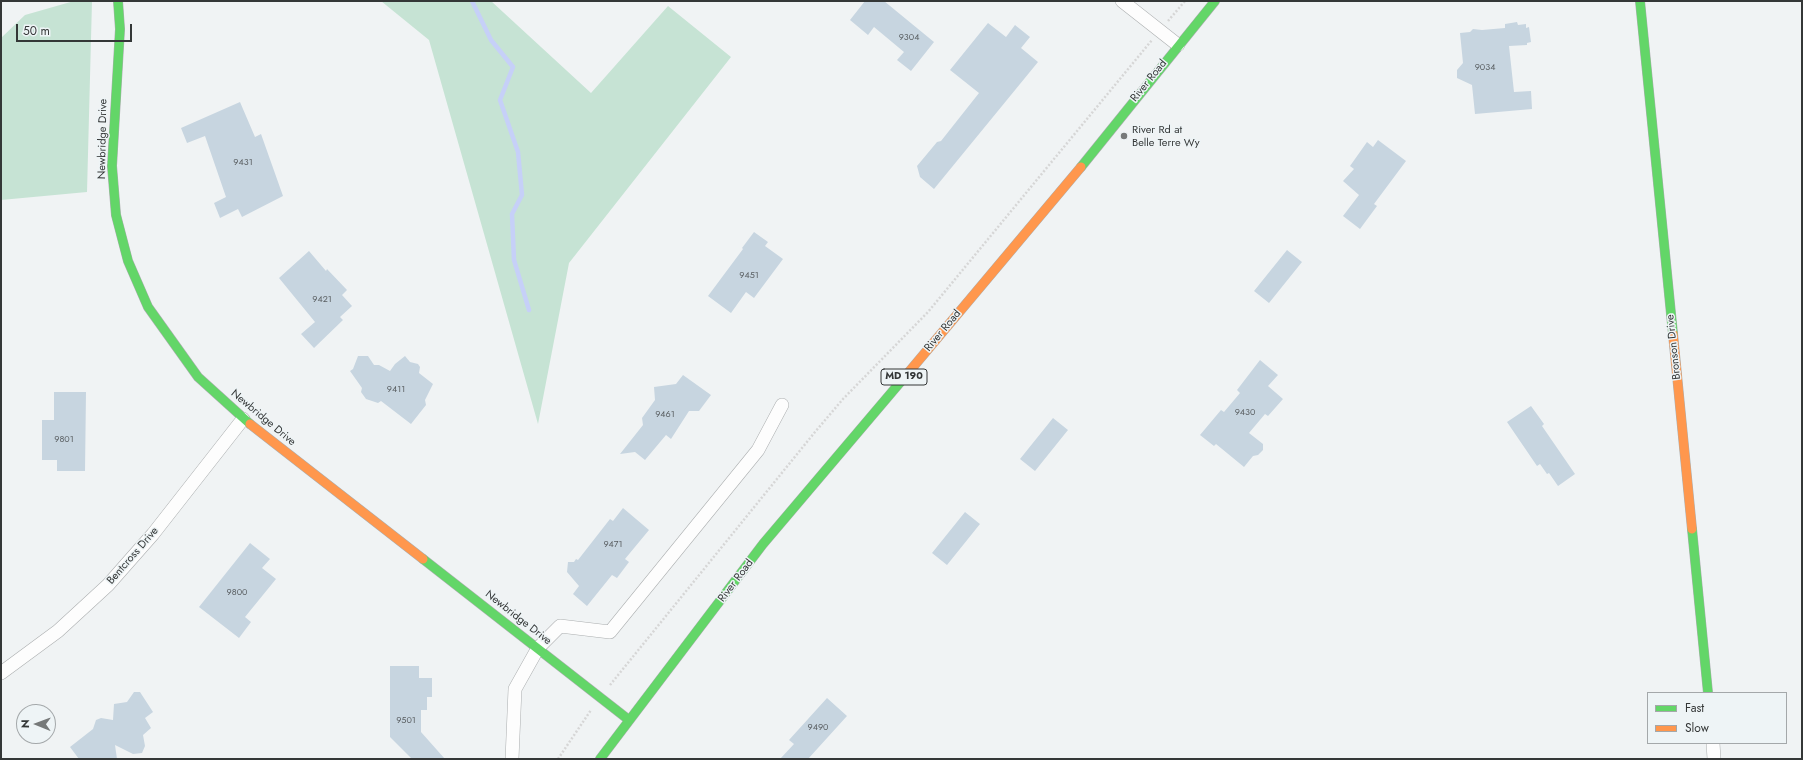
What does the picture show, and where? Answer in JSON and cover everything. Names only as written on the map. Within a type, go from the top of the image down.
[{"type":"street","name":"Newbridge Drive","points":[[118,1],[120,29],[112,166],[116,215],[128,261],[148,307],[198,377],[243,419],[629,720]]},
{"type":"street","points":[[1122,1],[1178,45]]},
{"type":"street","name":"River Road","points":[[600,759],[763,544],[1067,184],[1215,1]]},
{"type":"street","name":"Bronson Drive","points":[[1640,1],[1708,692]]},
{"type":"street","points":[[512,759],[515,689],[538,648],[560,626],[610,632],[758,450],[782,405]]},
{"type":"street","name":"Bentcross Drive","points":[[1,673],[58,632],[108,585],[153,534],[243,419]]},
{"type":"street","points":[[1713,744],[1714,759]]},
{"type":"path","points":[[558,759],[600,697],[815,432],[843,399],[928,312],[1185,1]]},
{"type":"green space","points":[[74,1],[92,1],[87,192],[1,200],[1,38],[25,15]]},
{"type":"green space","points":[[381,1],[491,1],[591,93],[668,6],[731,57],[569,263],[538,424],[429,40]]},
{"type":"building","points":[[865,1],[884,1],[934,42],[911,71],[897,60],[904,52],[874,27],[868,35],[850,20]]},
{"type":"building","points":[[1517,22],[1518,25],[1526,24],[1526,28],[1529,27],[1531,42],[1527,43],[1527,45],[1509,46],[1514,92],[1531,91],[1532,109],[1475,114],[1472,85],[1457,78],[1457,70],[1463,63],[1460,33],[1470,32],[1473,29],[1482,30],[1505,28],[1505,24]]},
{"type":"building","points":[[988,23],[1006,37],[1015,25],[1030,37],[1021,48],[1038,62],[934,189],[920,177],[917,166],[937,142],[941,141],[979,93],[950,70]]},
{"type":"building","points":[[240,102],[255,137],[261,134],[283,196],[242,217],[238,209],[220,218],[214,203],[226,197],[205,136],[187,143],[181,128]]},
{"type":"building","points":[[1378,140],[1406,161],[1374,204],[1377,206],[1360,229],[1343,216],[1359,195],[1343,181],[1354,169],[1350,166],[1367,142],[1373,147]]},
{"type":"building","points":[[754,232],[768,242],[765,246],[783,259],[754,298],[746,292],[731,313],[708,296]]},
{"type":"building","points":[[1287,250],[1302,262],[1269,303],[1254,291]]},
{"type":"building","points":[[309,251],[326,271],[327,269],[347,290],[342,295],[352,306],[340,317],[343,320],[314,348],[301,334],[315,322],[279,278]]},
{"type":"building","points":[[358,356],[368,356],[374,365],[379,365],[390,371],[395,364],[405,356],[410,362],[418,364],[420,367],[419,373],[433,384],[425,400],[426,405],[411,424],[381,401],[378,403],[366,399],[361,392],[362,388],[350,371],[353,369]]},
{"type":"building","points":[[1260,360],[1278,375],[1268,386],[1283,399],[1268,416],[1265,414],[1249,433],[1263,444],[1263,450],[1258,455],[1253,456],[1244,467],[1216,444],[1214,446],[1200,435],[1221,410],[1224,412],[1240,393],[1237,390]]},
{"type":"building","points":[[683,375],[711,395],[699,411],[689,411],[671,439],[666,435],[645,460],[635,452],[620,454],[643,425],[642,418],[655,400],[654,387],[676,384]]},
{"type":"building","points":[[54,392],[86,392],[85,471],[57,471],[57,460],[42,460],[42,420],[54,420]]},
{"type":"building","points":[[1531,406],[1544,424],[1542,426],[1575,474],[1558,486],[1549,473],[1547,474],[1540,464],[1537,466],[1507,422]]},
{"type":"building","points":[[1053,418],[1068,430],[1035,471],[1020,459]]},
{"type":"building","points":[[623,508],[649,530],[625,559],[629,562],[617,578],[612,575],[587,606],[573,594],[579,586],[567,572],[568,562],[574,562],[576,559],[578,560],[610,519],[613,521]]},
{"type":"building","points":[[965,512],[980,524],[947,565],[932,553]]},
{"type":"building","points":[[250,543],[270,559],[262,568],[276,579],[245,617],[251,622],[239,638],[199,607]]},
{"type":"building","points":[[390,666],[419,666],[419,678],[432,678],[432,697],[427,697],[427,710],[421,710],[421,732],[445,759],[412,759],[390,737]]},
{"type":"building","points":[[134,692],[140,692],[153,712],[145,718],[151,728],[143,735],[145,746],[142,753],[133,754],[115,745],[117,759],[79,759],[70,747],[93,729],[96,720],[101,718],[113,720],[114,704],[127,702]]},
{"type":"building","points":[[827,698],[847,716],[808,759],[780,759],[794,744],[789,740]]},
{"type":"waterway","points":[[472,1],[491,40],[513,67],[500,100],[518,152],[522,195],[512,214],[514,260],[529,310]]},
{"type":"traffic: fast","points":[[118,1],[120,29],[112,166],[116,215],[128,261],[148,307],[198,377],[250,424]]},
{"type":"traffic: fast","points":[[1081,167],[1215,1]]},
{"type":"traffic: fast","points":[[1640,1],[1673,334]]},
{"type":"traffic: fast","points":[[600,759],[763,544],[903,379]]},
{"type":"traffic: fast","points":[[1692,529],[1708,692]]},
{"type":"traffic: fast","points":[[423,559],[629,720]]},
{"type":"traffic: slow","points":[[903,379],[1081,167]]},
{"type":"traffic: slow","points":[[1673,334],[1692,529]]},
{"type":"traffic: slow","points":[[250,424],[423,559]]},
{"type":"place","name":"River Rd at Belle Terre Wy","points":[[1124,136]]}]
